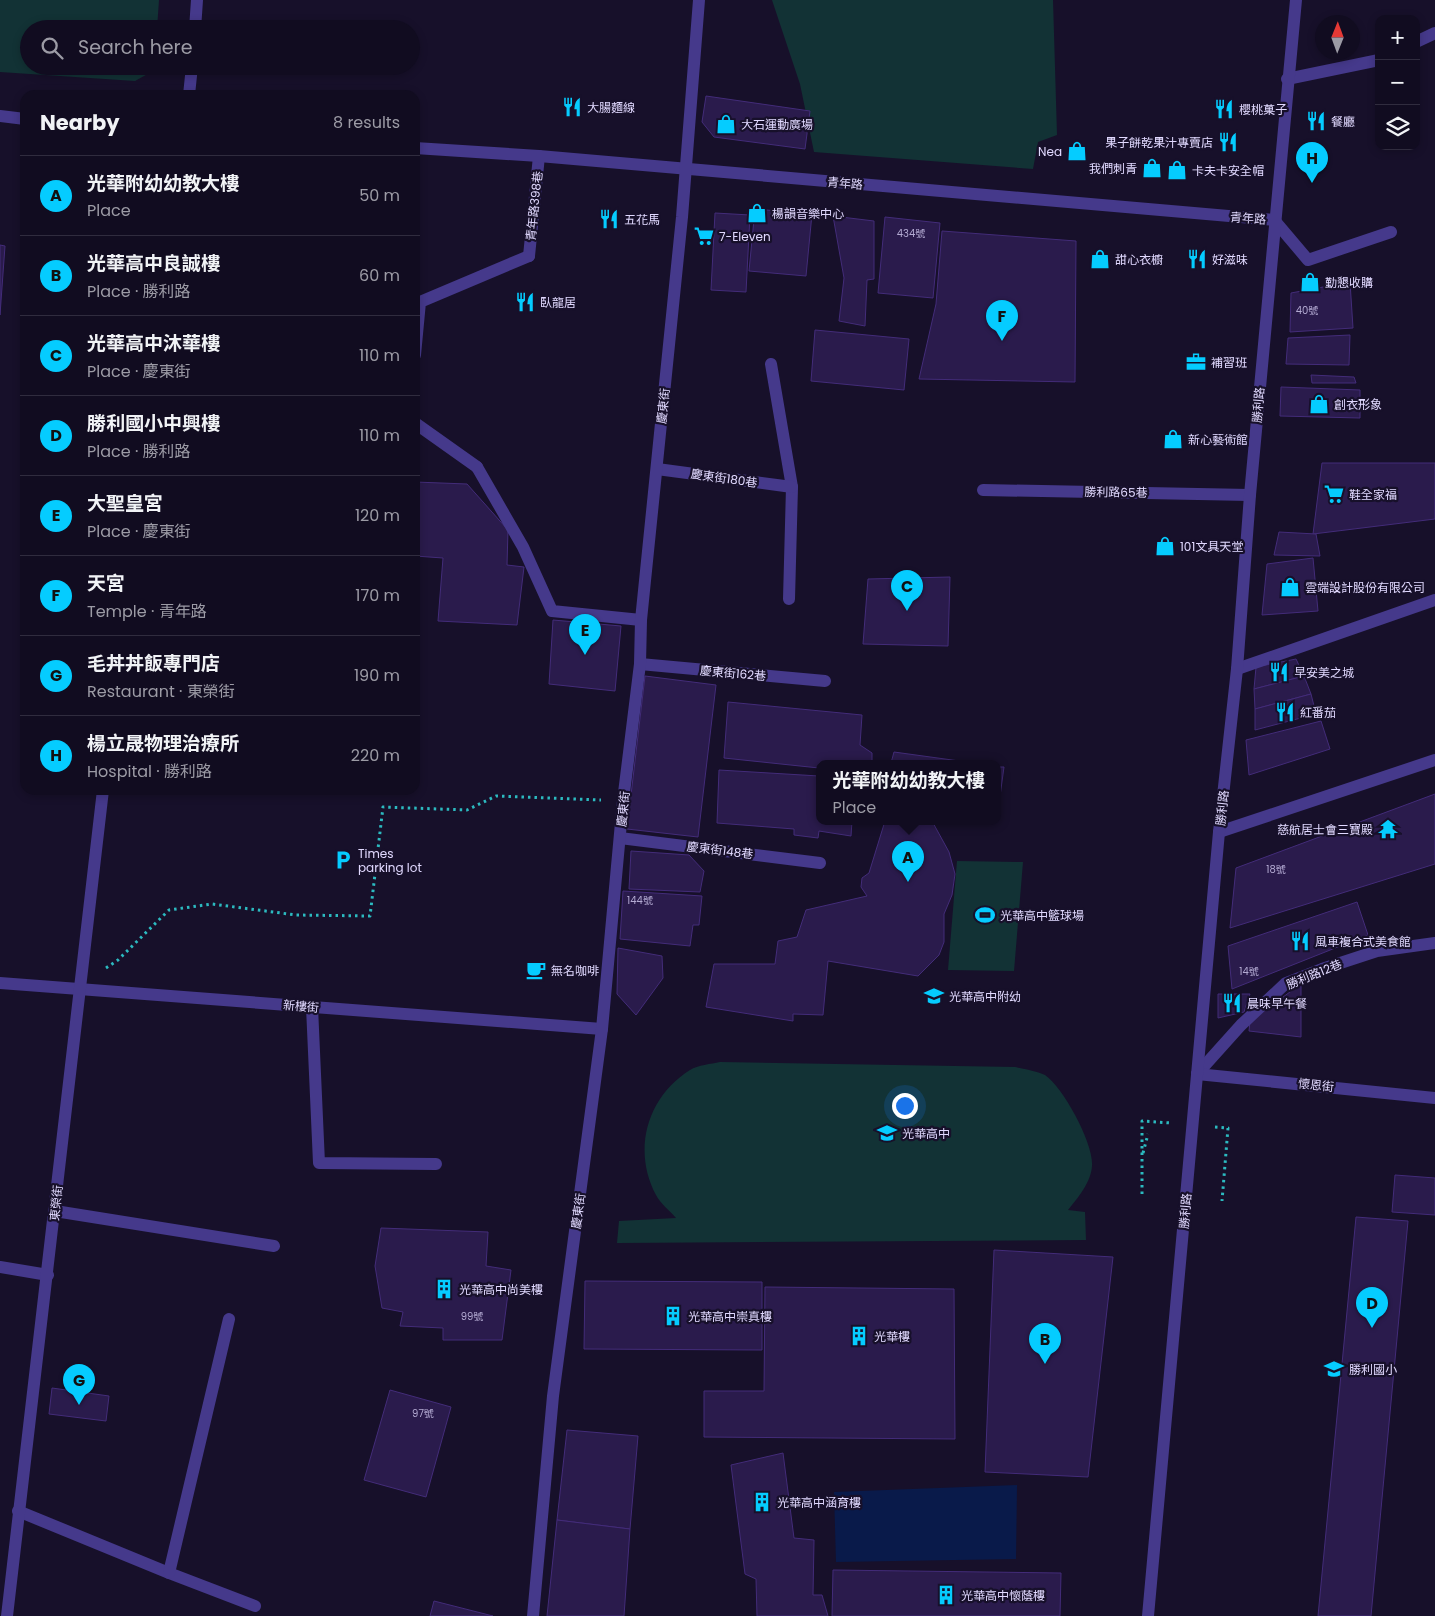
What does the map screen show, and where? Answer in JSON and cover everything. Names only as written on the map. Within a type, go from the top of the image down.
[{"type":"street","points":[[196,20],[197,0]]},
{"type":"street","name":"慶東街","points":[[533,1616],[553,1396],[602,1029],[623,801],[640,664],[641,620],[657,469],[699,0]]},
{"type":"street","name":"勝利路","points":[[1148,1616],[1219,832],[1237,669],[1274,220],[1296,0]]},
{"type":"street","points":[[1420,40],[1435,33]]},
{"type":"street","points":[[1287,79],[1375,61]]},
{"type":"street","points":[[190,90],[191,75]]},
{"type":"street","points":[[0,116],[20,118]]},
{"type":"street","name":"青年路","points":[[420,148],[539,156],[1274,220]]},
{"type":"street","name":"青年路398巷","points":[[420,302],[529,256],[539,156]]},
{"type":"street","points":[[1274,220],[1308,260],[1391,232]]},
{"type":"street","points":[[771,364],[792,487],[789,599]]},
{"type":"street","points":[[420,426],[477,466],[523,547],[552,611],[641,620]]},
{"type":"street","name":"慶東街180巷","points":[[657,469],[792,487]]},
{"type":"street","name":"勝利路65巷","points":[[983,490],[1250,495]]},
{"type":"street","points":[[1237,669],[1435,600]]},
{"type":"street","name":"慶東街162巷","points":[[640,664],[825,681]]},
{"type":"street","points":[[1219,832],[1435,760]]},
{"type":"street","name":"東榮街","points":[[8,1616],[18,1510],[56,1211],[79,988],[102,795]]},
{"type":"street","name":"慶東街148巷","points":[[620,838],[820,863]]},
{"type":"street","name":"勝利路12巷","points":[[1197,1074],[1241,1025],[1286,983],[1322,968],[1377,951],[1435,943]]},
{"type":"street","name":"新樓街","points":[[0,983],[602,1029]]},
{"type":"street","points":[[312,1007],[319,1162],[436,1164]]},
{"type":"street","name":"懷恩街","points":[[1197,1074],[1435,1098]]},
{"type":"street","points":[[56,1211],[274,1246]]},
{"type":"street","points":[[0,1267],[48,1275]]},
{"type":"street","points":[[169,1573],[229,1319]]},
{"type":"street","points":[[18,1510],[169,1573],[255,1606]]},
{"type":"path","points":[[79,988],[118,960],[169,910],[212,904],[296,915],[370,916],[383,807],[468,810],[496,796],[623,801]]},
{"type":"path","points":[[1142,1121],[1142,1194]]},
{"type":"path","points":[[1222,1201],[1228,1128]]},
{"type":"path","points":[[1141,1160],[1148,1134]]},
{"type":"green space","points":[[0,0],[159,0],[158,20],[20,20],[20,73],[0,72]]},
{"type":"green space","points":[[772,0],[1053,0],[1057,135],[1038,142],[1033,169],[814,152],[800,84]]},
{"type":"green space","points":[[45,75],[146,75],[135,81]]},
{"type":"green space","name":"光華高中籃球場","points":[[957,861],[1023,862],[1014,971],[948,970]]},
{"type":"green space","points":[[720,1062],[1015,1067],[1045,1075],[1060,1091],[1076,1117],[1088,1144],[1091,1156],[1092,1166],[1087,1184],[1068,1210],[1085,1212],[1086,1240],[617,1243],[619,1221],[676,1218],[658,1198],[649,1178],[645,1160],[648,1126],[654,1110],[663,1095],[675,1081],[693,1068]]},
{"type":"water","points":[[1017,1485],[1016,1559],[836,1562],[834,1492]]},
{"type":"building","points":[[706,96],[810,111],[805,149],[714,137],[702,122]]},
{"type":"building","points":[[755,209],[812,214],[806,276],[749,271]]},
{"type":"building","points":[[715,213],[750,215],[746,292],[711,290]]},
{"type":"building","points":[[833,216],[874,221],[874,279],[867,280],[865,326],[839,321],[844,278]]},
{"type":"building","points":[[885,217],[940,223],[933,298],[878,293]]},
{"type":"building","points":[[942,231],[1076,241],[1075,382],[919,379],[936,304]]},
{"type":"building","points":[[0,245],[5,246],[0,315]]},
{"type":"building","points":[[1350,282],[1353,328],[1290,332],[1291,293]]},
{"type":"building","points":[[815,330],[909,339],[904,390],[811,381]]},
{"type":"building","points":[[1350,335],[1349,365],[1286,364],[1288,338]]},
{"type":"building","points":[[1311,375],[1354,377],[1356,383],[1312,383]]},
{"type":"building","points":[[1281,387],[1360,390],[1360,418],[1280,416]]},
{"type":"building","points":[[1322,463],[1435,463],[1435,519],[1313,534]]},
{"type":"building","points":[[420,482],[467,484],[508,530],[507,565],[524,567],[517,625],[438,621],[443,558],[420,556]]},
{"type":"building","points":[[1279,532],[1316,534],[1320,556],[1274,555]]},
{"type":"building","name":"雲端設計股份有限公司","points":[[1313,558],[1318,611],[1262,615],[1267,564]]},
{"type":"building","points":[[950,577],[948,646],[863,644],[868,579]]},
{"type":"building","points":[[553,620],[621,626],[615,691],[549,684]]},
{"type":"building","name":"早安美之城","points":[[1296,659],[1304,676],[1254,689],[1256,667]]},
{"type":"building","points":[[645,676],[716,685],[698,837],[627,829]]},
{"type":"building","points":[[1304,676],[1311,694],[1255,709],[1254,689]]},
{"type":"building","name":"紅番茄","points":[[1311,694],[1316,714],[1255,730],[1255,709]]},
{"type":"building","points":[[728,702],[862,715],[860,745],[872,753],[872,760],[816,760],[816,768],[724,758]]},
{"type":"building","points":[[1321,721],[1330,749],[1249,775],[1246,740]]},
{"type":"building","points":[[894,752],[952,760],[892,760]]},
{"type":"building","points":[[1001,767],[1004,767],[1001,789]]},
{"type":"building","points":[[719,770],[816,776],[816,825],[852,825],[851,836],[819,831],[818,838],[794,835],[794,829],[717,823]]},
{"type":"building","name":"慈航居士會三寶殿","points":[[1435,794],[1435,864],[1230,928],[1236,868]]},
{"type":"building","points":[[884,825],[934,825],[949,852],[955,874],[952,895],[944,914],[944,942],[939,955],[918,976],[828,961],[823,1015],[793,1014],[793,1021],[706,1007],[714,964],[775,964],[778,941],[797,937],[806,910],[867,896],[861,887],[862,878],[869,873]]},
{"type":"building","points":[[631,851],[689,855],[704,871],[700,892],[629,889]]},
{"type":"building","points":[[623,891],[702,896],[699,925],[693,925],[690,946],[620,939]]},
{"type":"building","name":"風車複合式美食館","points":[[1357,902],[1368,935],[1232,989],[1228,946]]},
{"type":"building","points":[[618,948],[662,956],[663,978],[636,1015],[617,994]]},
{"type":"building","points":[[1301,984],[1301,1037],[1249,1031],[1250,1021]]},
{"type":"building","name":"晨味早午餐","points":[[1218,994],[1250,994],[1244,1012],[1218,1018]]},
{"type":"building","points":[[1395,1175],[1435,1178],[1435,1215],[1392,1212]]},
{"type":"building","points":[[1356,1217],[1408,1221],[1371,1616],[1318,1616]]},
{"type":"building","name":"光華高中尚美樓","points":[[381,1228],[488,1232],[486,1266],[511,1270],[502,1340],[443,1340],[443,1328],[400,1326],[403,1312],[382,1308],[375,1266]]},
{"type":"building","points":[[994,1250],[1113,1257],[1088,1477],[985,1472]]},
{"type":"building","name":"光華高中崇真樓","points":[[585,1281],[762,1282],[762,1350],[584,1349]]},
{"type":"building","name":"光華樓","points":[[765,1287],[954,1289],[955,1439],[704,1437],[704,1391],[764,1391]]},
{"type":"building","points":[[52,1388],[109,1396],[106,1421],[49,1414]]},
{"type":"building","points":[[390,1390],[451,1407],[426,1497],[364,1480]]},
{"type":"building","points":[[567,1430],[638,1436],[630,1529],[557,1520]]},
{"type":"building","name":"光華高中涵育樓","points":[[783,1453],[794,1538],[814,1540],[813,1595],[822,1595],[828,1616],[757,1616],[756,1579],[745,1574],[731,1465]]},
{"type":"building","points":[[557,1520],[630,1529],[624,1616],[547,1616]]},
{"type":"building","name":"光華高中懷蔭樓","points":[[833,1570],[1061,1573],[1060,1616],[832,1616]]},
{"type":"building","points":[[434,1601],[493,1616],[430,1616]]},
{"type":"place","name":"大腸麵線","points":[[572,107]]},
{"type":"place","name":"櫻桃菓子","points":[[1224,109]]},
{"type":"place","name":"餐廳","points":[[1316,121]]},
{"type":"place","name":"大石運動廣場","points":[[726,124]]},
{"type":"place","name":"果子餅乾果汁專賣店","points":[[1228,142]]},
{"type":"place","name":"Nea","points":[[1077,151]]},
{"type":"place","name":"我們刺青","points":[[1152,168]]},
{"type":"place","name":"卡夫卡安全帽","points":[[1177,170]]},
{"type":"place","name":"楊立晟物理治療所","points":[[1312,183]]},
{"type":"place","name":"楊韻音樂中心","points":[[757,213]]},
{"type":"place","name":"五花馬","points":[[609,219]]},
{"type":"place","name":"7-Eleven","points":[[704,236]]},
{"type":"place","name":"甜心衣櫥","points":[[1100,259]]},
{"type":"place","name":"好滋味","points":[[1197,259]]},
{"type":"place","name":"勤懇收購","points":[[1310,282]]},
{"type":"place","name":"臥龍居","points":[[525,302]]},
{"type":"place","name":"天宮","points":[[1002,341]]},
{"type":"place","name":"補習班","points":[[1196,362]]},
{"type":"place","name":"創衣形象","points":[[1319,404]]},
{"type":"place","name":"新心藝術館","points":[[1173,439]]},
{"type":"place","name":"鞋全家福","points":[[1334,494]]},
{"type":"place","name":"101文具天堂","points":[[1165,546]]},
{"type":"place","name":"雲端設計股份有限公司","points":[[1290,587]]},
{"type":"place","name":"光華高中沐華樓","points":[[907,611]]},
{"type":"place","name":"大聖皇宮","points":[[585,655]]},
{"type":"place","name":"早安美之城","points":[[1279,672]]},
{"type":"place","name":"紅番茄","points":[[1285,712]]},
{"type":"place","name":"慈航居士會三寶殿","points":[[1388,829]]},
{"type":"place","name":"Times parking lot","points":[[343,860]]},
{"type":"place","name":"光華附幼幼教大樓","points":[[908,882]]},
{"type":"place","name":"光華高中籃球場","points":[[985,915]]},
{"type":"place","name":"風車複合式美食館","points":[[1300,941]]},
{"type":"place","name":"無名咖啡","points":[[536,970]]},
{"type":"place","name":"光華高中附幼","points":[[934,996]]},
{"type":"place","name":"晨味早午餐","points":[[1232,1003]]},
{"type":"place","name":"光華高中","points":[[887,1133]]},
{"type":"place","name":"光華高中尚美樓","points":[[444,1289]]},
{"type":"place","name":"光華高中崇真樓","points":[[673,1316]]},
{"type":"place","name":"勝利國小中興樓","points":[[1372,1328]]},
{"type":"place","name":"光華樓","points":[[859,1336]]},
{"type":"place","name":"光華高中良誠樓","points":[[1045,1364]]},
{"type":"place","name":"勝利國小","points":[[1334,1369]]},
{"type":"place","name":"毛丼丼飯專門店","points":[[79,1405]]},
{"type":"place","name":"光華高中涵育樓","points":[[762,1502]]},
{"type":"place","name":"光華高中懷蔭樓","points":[[946,1595]]}]
